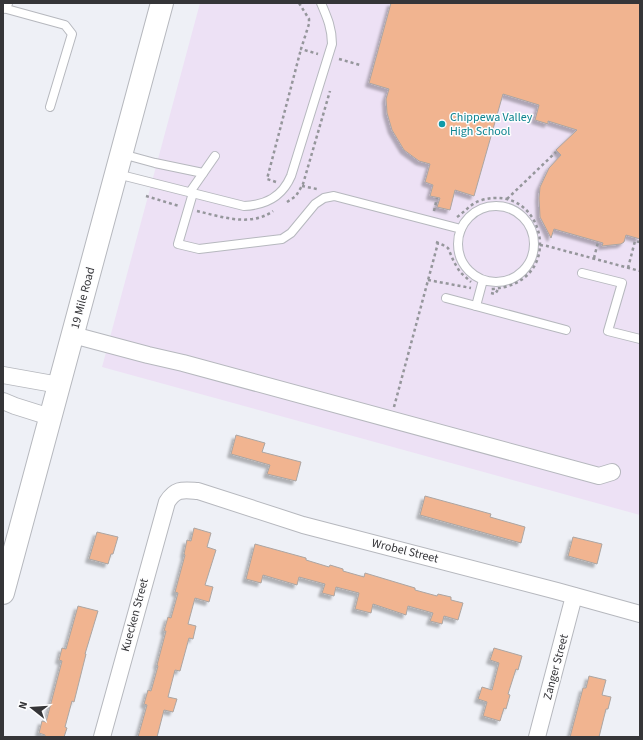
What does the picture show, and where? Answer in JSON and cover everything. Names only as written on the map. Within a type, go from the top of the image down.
[{"type":"street","name":"19 Mile Road","points":[[3,593],[162,3]]},
{"type":"street","points":[[73,335],[183,363],[600,476],[612,472]]},
{"type":"street","points":[[3,375],[59,385]]},
{"type":"street","points":[[3,401],[50,417]]},
{"type":"street","name":"Wrobel Street","points":[[172,494],[181,490],[198,491],[303,525],[640,614]]},
{"type":"street","name":"Kuecken Street","points":[[102,737],[167,502],[172,494]]},
{"type":"street","name":"Zanger Street","points":[[537,737],[574,596]]},
{"type":"lane","points":[[119,164],[192,193],[234,205],[255,205],[266,202],[286,187],[291,176],[332,44],[332,34],[328,19],[321,3]]},
{"type":"lane","points":[[3,5],[65,25],[72,34],[50,107]]},
{"type":"lane","points":[[215,156],[203,173],[192,193],[178,244],[199,249],[282,239],[291,233],[315,204],[324,198],[334,196],[461,229]]},
{"type":"lane","points":[[119,164],[155,163],[203,173]]},
{"type":"lane","points":[[498,206],[510,208],[520,214],[528,223],[533,234],[534,245],[532,257],[526,267],[517,276],[495,282],[483,280],[472,274],[464,265],[459,254],[458,242],[461,229],[467,219],[476,211],[487,207],[498,206]]},
{"type":"lane","points":[[582,273],[622,283],[608,331],[640,339]]},
{"type":"lane","points":[[476,306],[483,280]]},
{"type":"lane","points":[[446,298],[566,330]]},
{"type":"path","points":[[278,182],[267,179],[309,24],[309,19],[299,3]]},
{"type":"path","points":[[302,49],[319,54]]},
{"type":"path","points":[[337,65],[340,54]]},
{"type":"path","points":[[339,59],[360,65]]},
{"type":"path","points":[[284,204],[296,196],[304,184],[332,84]]},
{"type":"path","points":[[507,200],[556,152]]},
{"type":"path","points":[[146,196],[235,220],[266,217],[278,208]]},
{"type":"path","points":[[454,218],[459,216],[471,205],[480,200],[491,198],[507,200],[518,204],[528,212],[536,224],[540,237],[540,251]]},
{"type":"path","points":[[628,268],[635,240],[640,242]]},
{"type":"path","points":[[594,258],[598,242]]},
{"type":"path","points":[[393,411],[438,243]]},
{"type":"path","points":[[540,245],[640,271]]},
{"type":"path","points":[[428,280],[473,289]]},
{"type":"path","points":[[491,293],[496,294],[499,288]]},
{"type":"shaded area","points":[[200,3],[640,3],[640,515],[102,367]]},
{"type":"building","name":"Chippewa Valley High School","points":[[391,3],[640,3],[640,239],[626,235],[624,242],[621,244],[602,246],[603,243],[554,229],[551,238],[540,217],[540,187],[549,168],[561,155],[556,150],[577,130],[548,121],[548,124],[535,120],[539,105],[503,94],[474,196],[455,190],[450,210],[437,207],[440,198],[430,196],[433,185],[425,182],[430,164],[419,161],[404,150],[392,130],[387,113],[386,99],[389,89],[369,83]]},
{"type":"building","points":[[236,435],[265,443],[262,452],[301,462],[296,481],[267,474],[270,465],[231,454]]},
{"type":"building","points":[[425,496],[491,514],[490,517],[525,527],[521,543],[420,515]]},
{"type":"building","points":[[194,528],[211,533],[207,547],[216,550],[205,585],[213,587],[209,602],[195,598],[188,624],[196,626],[193,639],[189,638],[180,671],[175,670],[168,697],[177,699],[173,712],[164,710],[157,737],[138,737],[147,705],[144,704],[148,690],[151,691],[158,666],[166,631],[164,631],[168,617],[171,618],[178,593],[175,592],[185,555],[187,540],[191,541]]},
{"type":"building","points":[[97,532],[118,537],[113,554],[111,554],[108,564],[89,559]]},
{"type":"building","points":[[573,537],[602,544],[597,564],[568,556]]},
{"type":"building","points":[[255,544],[306,558],[306,560],[329,567],[330,565],[343,569],[343,571],[364,577],[365,573],[415,588],[415,590],[437,596],[438,594],[451,597],[451,600],[463,603],[458,620],[444,616],[442,624],[430,621],[433,613],[408,606],[406,615],[373,604],[371,613],[355,609],[359,593],[336,587],[334,596],[322,593],[325,584],[299,577],[297,585],[263,575],[261,583],[246,579]]},
{"type":"building","points":[[78,606],[98,611],[85,654],[74,702],[72,701],[64,737],[45,737],[45,735],[39,733],[42,721],[46,722],[62,661],[59,660],[62,648],[66,649]]},
{"type":"building","points":[[494,648],[522,656],[508,694],[510,695],[506,709],[504,708],[500,721],[483,716],[487,702],[478,699],[482,687],[492,690],[499,663],[490,660]]},
{"type":"building","points":[[589,676],[606,680],[602,695],[611,697],[608,709],[606,709],[599,737],[570,737],[583,688],[586,688]]},
{"type":"place","name":"Chippewa Valley High School","points":[[442,124]]}]
